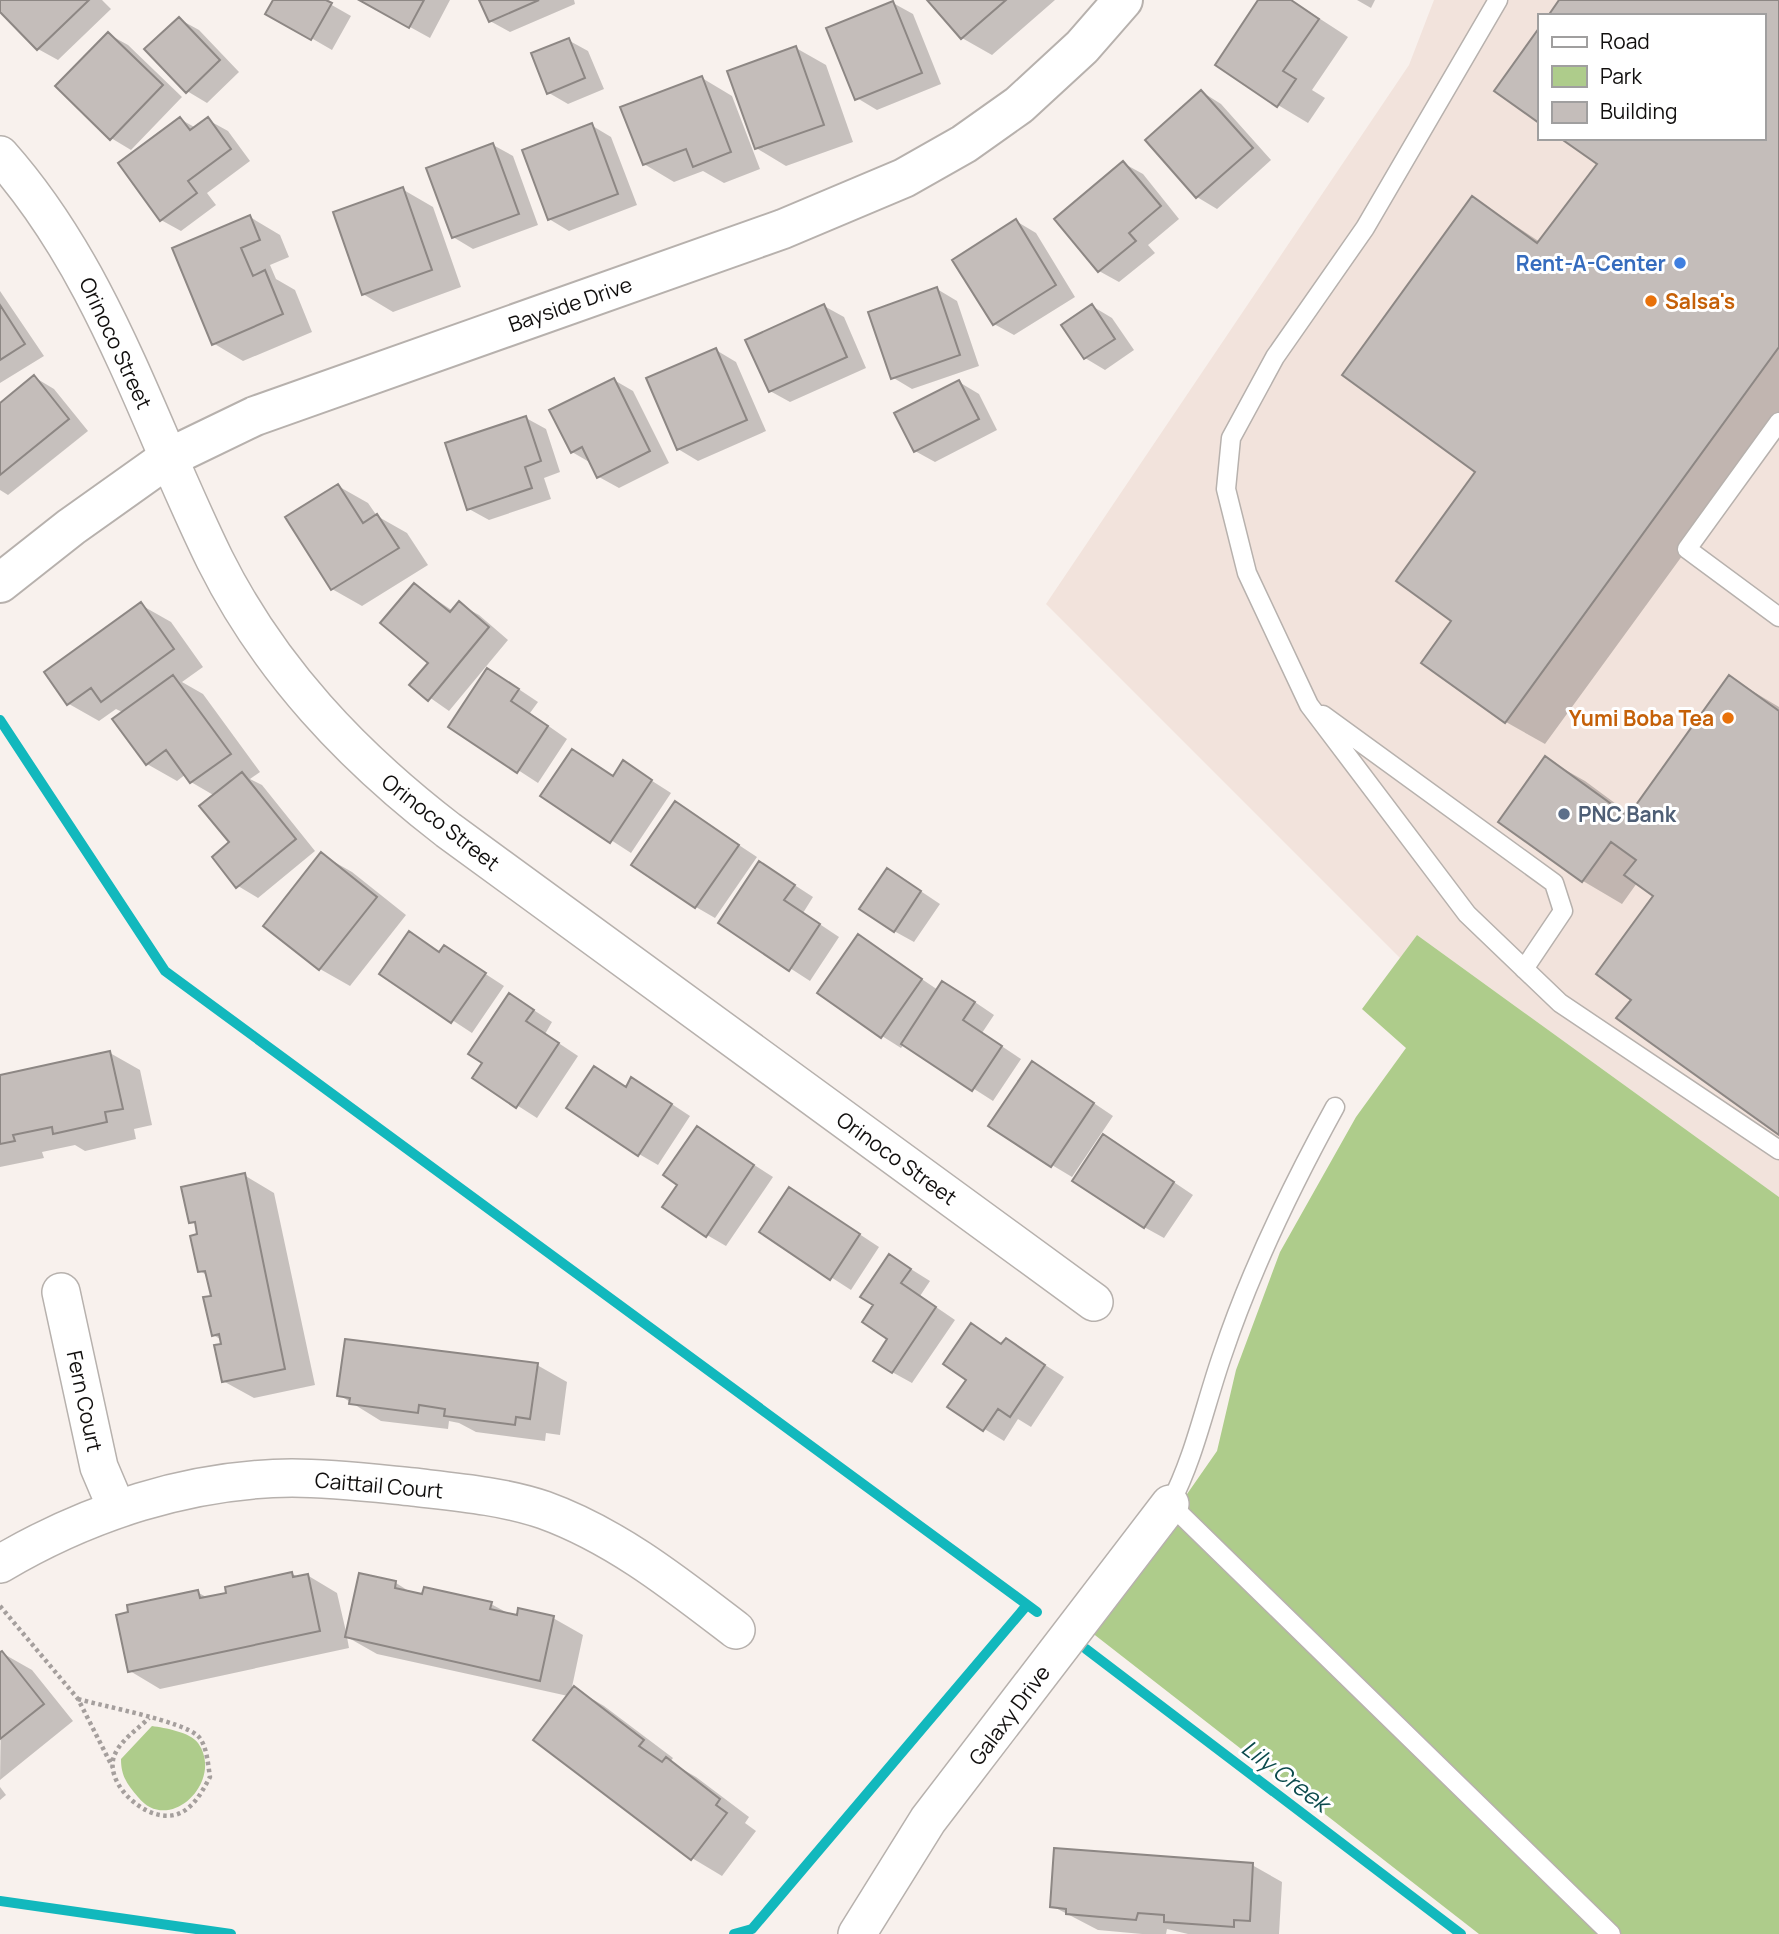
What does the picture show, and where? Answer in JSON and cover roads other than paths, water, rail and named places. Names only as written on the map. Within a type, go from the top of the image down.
[{"type":"street","name":"Bayside Drive","points":[[0,583],[71,527],[168,458],[255,416],[783,229],[904,178],[964,144],[1019,105],[1082,47],[1123,0]]},
{"type":"street","name":"Orinoco Street","points":[[0,155],[22,180],[68,247],[108,317],[216,562],[254,628],[293,684],[325,721],[395,790],[1094,1302]]},
{"type":"street","name":"Fern Court","points":[[61,1292],[99,1467],[116,1507]]},
{"type":"street","name":"Caittail Court","points":[[0,1564],[116,1507],[212,1485],[291,1478],[461,1492],[542,1509],[599,1534],[671,1579],[736,1630]]},
{"type":"street","name":"Galaxy Drive","points":[[857,1934],[928,1820],[1170,1504]]},
{"type":"lane","points":[[1498,0],[1365,228],[1275,357],[1231,438],[1226,489],[1247,573],[1308,705],[1467,914],[1560,1003],[1779,1150]]},
{"type":"lane","points":[[1779,422],[1686,549],[1779,617]]},
{"type":"lane","points":[[1308,705],[1554,883],[1563,911],[1524,969]]},
{"type":"lane","points":[[1335,1107],[1292,1186],[1253,1272],[1222,1355],[1188,1470],[1170,1504],[1611,1934]]},
{"type":"waterway","points":[[0,720],[165,971],[1037,1612]]},
{"type":"waterway","points":[[734,1934],[752,1929],[1027,1605]]},
{"type":"waterway","name":"Lily Creek","points":[[1086,1649],[1461,1934]]},
{"type":"waterway","points":[[0,1901],[231,1934]]},
{"type":"place","name":"Rent-A-Center","points":[[1680,263]]},
{"type":"place","name":"Salsa's","points":[[1651,301]]},
{"type":"place","name":"Yumi Boba Tea","points":[[1728,718]]},
{"type":"place","name":"PNC Bank","points":[[1564,814]]}]
